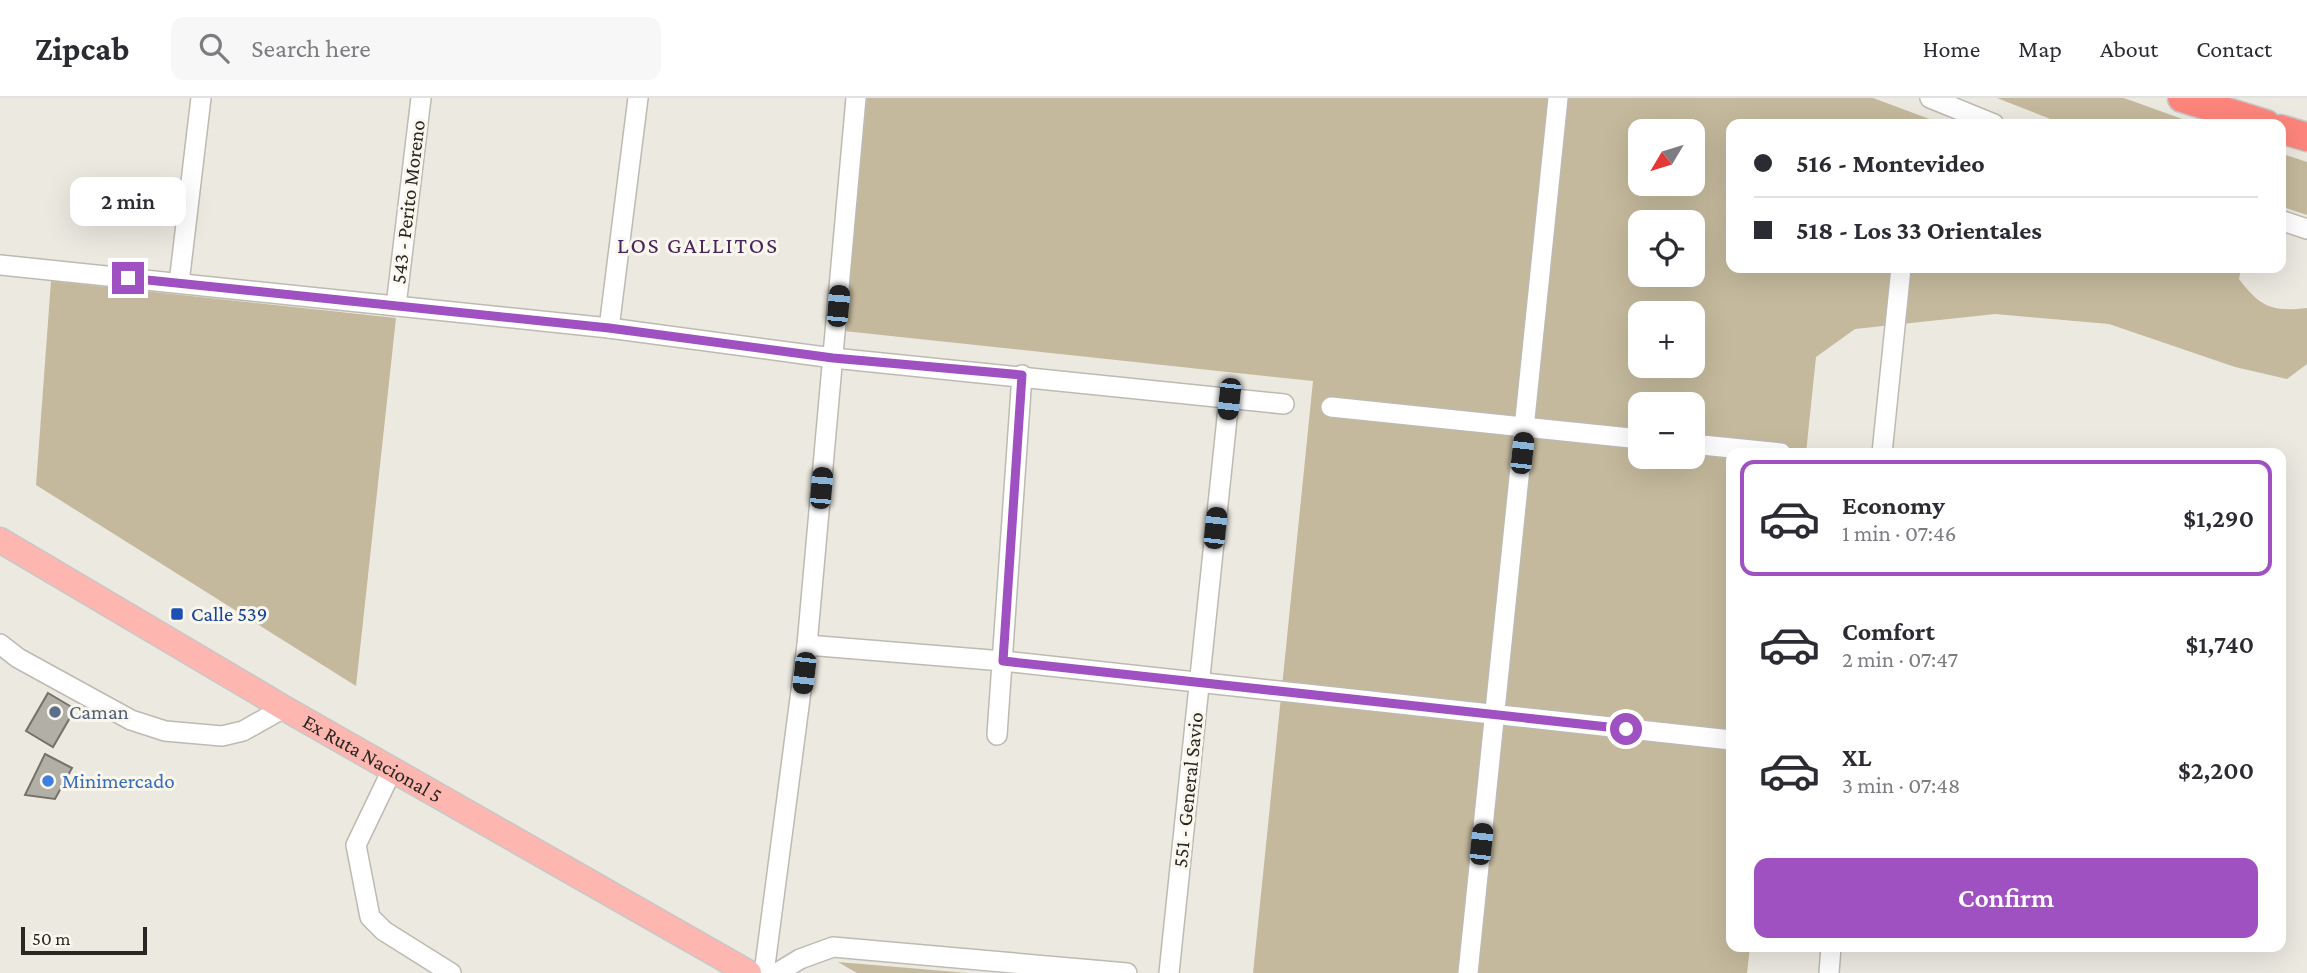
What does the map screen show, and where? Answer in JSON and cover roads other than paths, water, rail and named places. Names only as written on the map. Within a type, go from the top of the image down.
[{"type":"highway","points":[[2182,98],[2250,119]]},
{"type":"highway","points":[[2286,131],[2307,137]]},
{"type":"main road","name":"Ex Ruta Nacional 5","points":[[0,540],[284,708],[749,973]]},
{"type":"street","points":[[179,283],[201,98]]},
{"type":"street","name":"543 - Perito Moreno","points":[[396,306],[421,98]]},
{"type":"street","points":[[609,328],[638,98]]},
{"type":"street","points":[[764,973],[807,645],[856,98]]},
{"type":"street","points":[[1468,973],[1558,98]]},
{"type":"street","points":[[1930,98],[1982,119]]},
{"type":"street","points":[[2286,222],[2307,229]]},
{"type":"street","points":[[0,265],[609,328],[833,358],[1022,375],[1284,404]]},
{"type":"street","points":[[1883,448],[1900,273]]},
{"type":"street","points":[[998,735],[1022,375]]},
{"type":"street","name":"551 - General Savio","points":[[1169,973],[1229,399]]},
{"type":"street","points":[[1331,407],[1628,438]]},
{"type":"street","points":[[1705,445],[1732,448]]},
{"type":"street","points":[[0,644],[18,658],[131,720],[164,731],[222,736],[243,732],[284,708]]},
{"type":"street","points":[[807,645],[1003,661],[1726,739]]},
{"type":"street","points":[[392,770],[356,845],[370,917],[384,931],[451,973]]},
{"type":"street","points":[[777,973],[800,959],[833,947],[1127,973]]},
{"type":"street","points":[[1829,973],[1831,952]]},
{"type":"place","name":"Calle 539","points":[[177,614]]},
{"type":"place","name":"Caman","points":[[55,712]]},
{"type":"place","name":"Minimercado","points":[[48,781]]},
{"type":"district","name":"LOS GALLITOS","points":[[698,245]]}]
